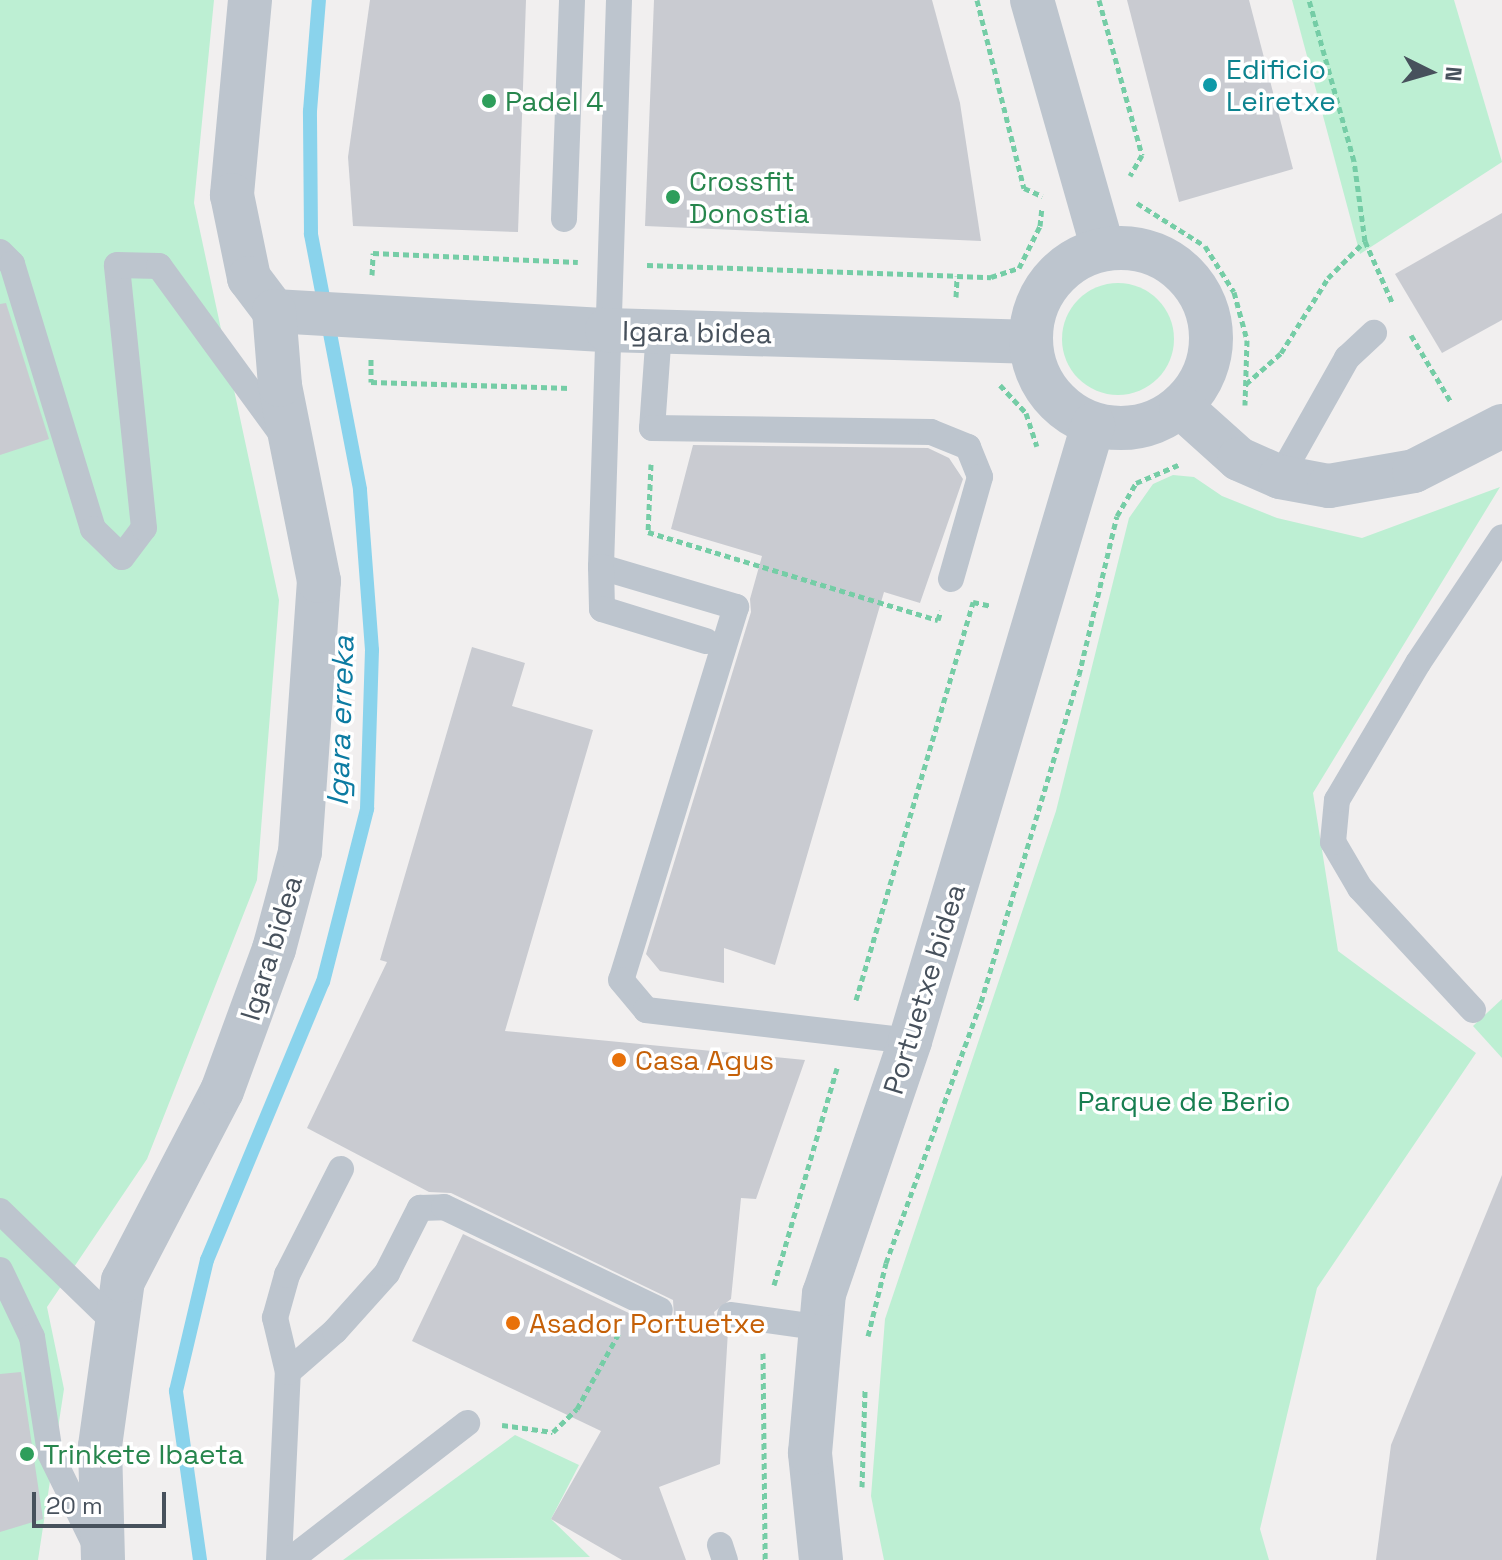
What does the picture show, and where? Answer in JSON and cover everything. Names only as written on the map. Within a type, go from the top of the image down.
[{"type":"street","points":[[250,0],[232,195],[249,278],[288,314]]},
{"type":"street","points":[[1032,0],[1064,192],[1103,249]]},
{"type":"street","points":[[1133,248],[1162,257],[1186,274],[1203,298],[1211,327],[1210,356],[1200,384],[1181,407],[1154,423],[1123,430],[1093,425],[1068,412],[1049,393],[1031,342],[1043,292],[1080,258],[1103,249],[1133,248]]},
{"type":"street","name":"Igara bidea","points":[[103,1560],[100,1446],[123,1281],[222,1091],[248,1027],[300,852],[319,581],[280,385],[288,314],[607,330],[1031,342]]},
{"type":"street","points":[[1181,407],[1239,459],[1280,477],[1329,486],[1378,481],[1414,471],[1502,426]]},
{"type":"street","name":"Portuetxe bidea","points":[[821,1560],[810,1453],[817,1327],[847,1219],[910,1041],[1093,425]]},
{"type":"lane","points":[[564,219],[572,0]]},
{"type":"lane","points":[[619,0],[607,330],[602,609],[706,641]]},
{"type":"lane","points":[[0,252],[12,264],[93,529],[122,557],[144,528],[117,265],[159,266],[295,452]]},
{"type":"lane","points":[[659,331],[652,428],[931,432],[968,447],[980,477],[951,579]]},
{"type":"lane","points":[[1280,477],[1347,358],[1374,333]]},
{"type":"lane","points":[[1473,1010],[1360,888],[1333,842],[1337,800],[1418,663],[1502,537]]},
{"type":"lane","points":[[601,567],[736,607],[621,980],[646,1010],[910,1041]]},
{"type":"lane","points":[[279,1560],[288,1372],[275,1318],[287,1275],[341,1169]]},
{"type":"lane","points":[[288,1372],[335,1331],[387,1273],[420,1208],[444,1207],[649,1304]]},
{"type":"lane","points":[[0,1211],[115,1323]]},
{"type":"lane","points":[[0,1270],[32,1337],[50,1453],[103,1560]]},
{"type":"lane","points":[[730,1315],[817,1327]]},
{"type":"lane","points":[[290,1560],[467,1423]]},
{"type":"path","points":[[953,339],[957,276],[991,277],[1019,268],[1040,226],[1064,192],[1024,188],[977,0]]},
{"type":"path","points":[[1099,0],[1142,155],[1127,180],[1137,204],[1205,246],[1234,292],[1247,340],[1245,407],[1253,418]]},
{"type":"path","points":[[1245,385],[1281,353],[1328,278],[1365,241],[1354,161],[1309,0]]},
{"type":"path","points":[[992,378],[1026,413],[1038,443],[1034,458]]},
{"type":"path","points":[[652,428],[648,532],[938,620],[951,579]]},
{"type":"path","points":[[867,1343],[886,1263],[990,972],[1079,675],[1117,516],[1136,483],[1167,466],[1182,465]]},
{"type":"path","points":[[467,1423],[553,1432],[577,1409],[649,1304]]},
{"type":"path","points":[[863,1498],[865,1385]]},
{"type":"green space","points":[[0,0],[214,0],[194,203],[279,600],[257,880],[147,1159],[47,1307],[64,1389],[38,1560],[0,1560]]},
{"type":"green space","points":[[1292,0],[1454,0],[1502,162],[1360,254]]},
{"type":"green space","points":[[1118,283],[1139,287],[1157,300],[1170,318],[1174,339],[1170,360],[1157,378],[1139,391],[1118,395],[1097,391],[1079,378],[1066,360],[1062,339],[1066,318],[1079,300],[1097,287]]},
{"type":"green space","name":"Parque de Berio","points":[[1173,475],[1194,477],[1222,496],[1277,518],[1362,538],[1500,487],[1313,793],[1338,951],[1476,1053],[1317,1288],[1260,1529],[1269,1560],[884,1560],[871,1496],[885,1319],[1056,811],[1129,518],[1153,484]]},
{"type":"green space","points":[[1502,999],[1502,1058],[1473,1026]]},
{"type":"green space","points":[[515,1435],[579,1465],[551,1519],[590,1557],[343,1560]]},
{"type":"building","points":[[370,0],[526,0],[518,232],[353,226],[348,157]]},
{"type":"building","points":[[654,0],[932,0],[960,103],[981,241],[645,226]]},
{"type":"building","name":"Edificio Leiretxe","points":[[1127,0],[1249,0],[1293,169],[1179,202]]},
{"type":"building","points":[[1502,213],[1502,320],[1442,353],[1395,274]]},
{"type":"building","points":[[6,303],[49,439],[0,455],[0,304]]},
{"type":"building","points":[[693,445],[928,448],[949,458],[963,479],[920,603],[884,592],[775,965],[724,948],[724,983],[660,971],[646,954],[751,612],[750,599],[762,556],[671,529]]},
{"type":"building","points":[[472,647],[525,663],[512,706],[593,730],[505,1031],[805,1060],[756,1199],[741,1198],[731,1299],[714,1312],[716,1322],[728,1331],[720,1464],[659,1487],[686,1560],[622,1560],[551,1519],[601,1431],[412,1341],[463,1234],[654,1325],[674,1318],[673,1300],[451,1193],[429,1192],[307,1128],[387,962],[380,960]]},
{"type":"building","points":[[1502,1175],[1502,1560],[1376,1560],[1391,1445]]},
{"type":"building","points":[[21,1372],[43,1519],[0,1532],[0,1374]]},
{"type":"waterway","name":"Igara erreka","points":[[200,1560],[176,1391],[207,1260],[323,982],[367,809],[372,650],[360,489],[311,234],[310,111],[319,0]]},
{"type":"place","name":"Edificio Leiretxe","points":[[1210,85]]},
{"type":"place","name":"Padel 4","points":[[489,101]]},
{"type":"place","name":"Crossfit Donostia","points":[[673,197]]},
{"type":"place","name":"Casa Agus","points":[[619,1060]]},
{"type":"place","name":"Asador Portuetxe","points":[[513,1323]]},
{"type":"place","name":"Trinkete Ibaeta","points":[[27,1454]]}]
